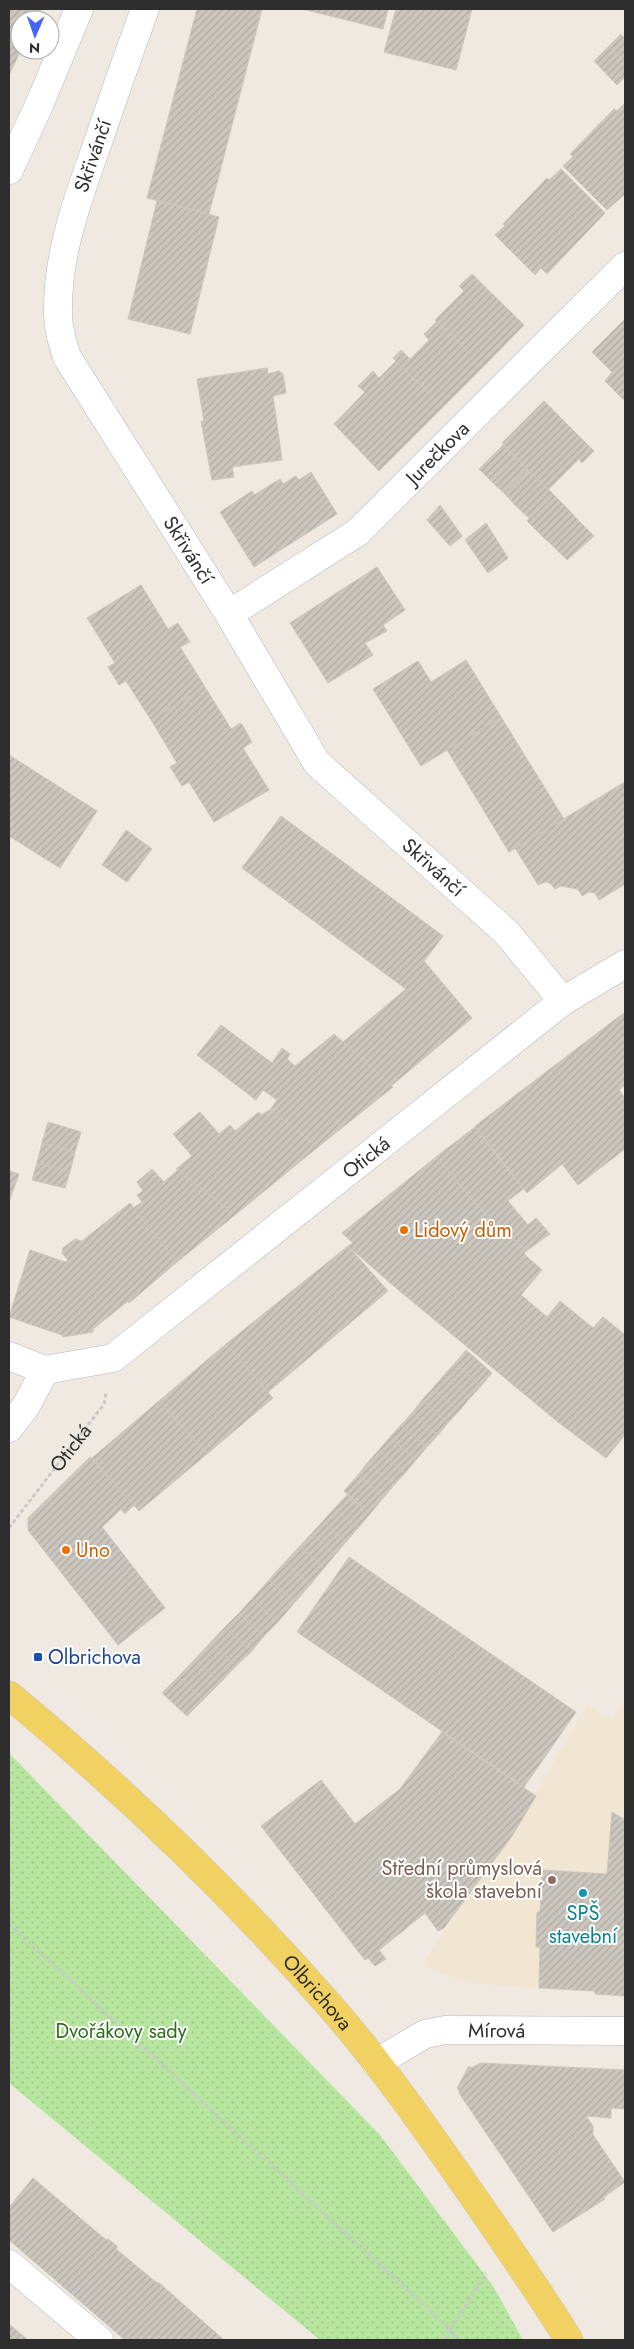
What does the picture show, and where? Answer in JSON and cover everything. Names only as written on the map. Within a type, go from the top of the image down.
[{"type":"main road","name":"Olbrichova","points":[[9,1695],[123,1792],[185,1851],[248,1915],[326,2001],[429,2133],[510,2250],[569,2340]]},
{"type":"street","points":[[9,170],[40,103],[79,9]]},
{"type":"street","name":"Skřivánčí","points":[[145,9],[78,197],[68,233],[60,280],[58,323],[67,357],[229,614],[317,763],[506,932],[563,1001]]},
{"type":"street","name":"Jurečkova","points":[[229,614],[358,532],[625,266]]},
{"type":"street","name":"Otická","points":[[44,1370],[113,1358],[563,1001],[625,964]]},
{"type":"street","points":[[9,1356],[44,1370],[26,1406],[9,1428]]},
{"type":"street","name":"Mírová","points":[[376,2063],[424,2034],[445,2030],[625,2031]]},
{"type":"street","points":[[9,2264],[99,2340]]},
{"type":"path","name":"Otická","points":[[9,1528],[104,1404],[113,1358]]},
{"type":"path","points":[[9,1924],[451,2330],[456,2340]]},
{"type":"path","points":[[482,2264],[492,2280]]},
{"type":"path","points":[[444,2340],[487,2272]]},
{"type":"shaded area","name":"Střední průmyslová škola stavební","points":[[625,1698],[625,1994],[467,1983],[422,1965],[535,1795],[587,1706],[613,1720]]},
{"type":"green space","name":"Dvořákovy sady","points":[[9,1753],[380,2135],[493,2286],[523,2340],[320,2340],[9,2083]]},
{"type":"building","points":[[9,9],[41,9],[10,10],[10,60],[16,60],[9,75]]},
{"type":"building","points":[[197,9],[262,9],[209,214],[147,198]]},
{"type":"building","points":[[302,9],[388,9],[383,29]]},
{"type":"building","points":[[396,9],[472,9],[456,70],[384,52]]},
{"type":"building","points":[[621,34],[625,39],[625,62],[609,46]]},
{"type":"building","points":[[609,46],[625,62],[625,77],[617,85],[594,61]]},
{"type":"building","points":[[625,103],[625,194],[607,210],[563,166],[573,157],[570,154],[614,109],[617,111]]},
{"type":"building","points":[[561,169],[605,213],[547,274],[541,268],[535,275],[495,235],[505,226],[503,224],[547,178],[549,180]]},
{"type":"building","points":[[157,201],[219,217],[190,334],[128,319]]},
{"type":"building","points":[[472,274],[524,325],[483,367],[435,320],[464,291],[459,286]]},
{"type":"building","points":[[625,319],[625,401],[605,381],[612,372],[592,352]]},
{"type":"building","points":[[437,321],[483,367],[443,407],[393,358],[401,350],[410,359],[429,340],[424,334]]},
{"type":"building","points":[[396,361],[443,407],[379,471],[334,424],[365,392],[358,386],[373,371],[379,378]]},
{"type":"building","points":[[267,368],[268,374],[279,371],[283,374],[286,393],[273,396],[282,460],[232,467],[234,477],[212,480],[201,421],[204,422],[197,379]]},
{"type":"building","points":[[544,401],[594,451],[582,463],[579,459],[548,490],[502,443]]},
{"type":"building","points":[[503,445],[516,458],[492,482],[479,469]]},
{"type":"building","points":[[516,458],[528,470],[504,493],[492,482]]},
{"type":"building","points":[[528,470],[542,483],[517,507],[504,493]]},
{"type":"building","points":[[311,472],[337,514],[254,567],[220,512],[252,491],[254,495],[280,479],[283,484],[296,476],[299,480]]},
{"type":"building","points":[[542,483],[554,495],[529,518],[517,507]]},
{"type":"building","points":[[554,495],[567,508],[540,534],[527,521]]},
{"type":"building","points":[[440,505],[462,536],[450,546],[427,520]]},
{"type":"building","points":[[567,508],[578,520],[553,546],[540,534]]},
{"type":"building","points":[[578,520],[594,536],[567,560],[553,546]]},
{"type":"building","points":[[486,523],[508,558],[488,573],[465,540]]},
{"type":"building","points":[[377,567],[405,610],[383,625],[387,631],[365,643],[373,655],[328,683],[290,623]]},
{"type":"building","points":[[141,585],[168,629],[178,623],[190,642],[180,647],[205,687],[151,720],[126,681],[119,685],[108,667],[115,663],[87,618]]},
{"type":"building","points":[[466,660],[501,717],[421,766],[373,689],[418,661],[431,682]]},
{"type":"building","points":[[205,687],[231,729],[241,723],[252,742],[243,748],[269,790],[214,822],[189,782],[182,786],[170,767],[177,763],[151,720]]},
{"type":"building","points":[[501,717],[564,819],[509,852],[447,750]]},
{"type":"building","points":[[9,755],[97,811],[60,868],[9,836]]},
{"type":"building","points":[[625,782],[625,856],[623,857],[625,860],[625,884],[599,900],[595,893],[589,892],[582,896],[578,889],[561,886],[555,889],[550,883],[545,882],[538,885],[515,848]]},
{"type":"building","points":[[281,816],[443,936],[424,961],[472,1018],[391,1086],[343,1042],[406,989],[242,868]]},
{"type":"building","points":[[126,830],[152,849],[127,882],[102,865]]},
{"type":"building","points":[[625,1012],[625,1085],[619,1090],[625,1098],[625,1149],[578,1185],[562,1164],[527,1193],[475,1126]]},
{"type":"building","points":[[221,1025],[272,1063],[282,1048],[290,1054],[287,1059],[295,1066],[334,1034],[393,1087],[318,1147],[270,1110],[277,1100],[263,1090],[256,1100],[197,1055]]},
{"type":"building","points":[[270,1110],[318,1147],[235,1215],[176,1169],[192,1156],[173,1134],[200,1112],[219,1134],[230,1125],[235,1131],[259,1112],[261,1115]]},
{"type":"building","points":[[48,1122],[81,1132],[75,1152],[42,1143]]},
{"type":"building","points":[[475,1127],[523,1189],[508,1201],[528,1225],[536,1218],[550,1234],[526,1251],[474,1202],[436,1157]]},
{"type":"building","points":[[42,1143],[75,1152],[70,1172],[37,1163]]},
{"type":"building","points":[[436,1157],[474,1202],[526,1251],[524,1254],[542,1270],[521,1295],[547,1317],[560,1301],[593,1328],[603,1317],[624,1334],[625,1435],[606,1458],[558,1422],[348,1246],[353,1243],[342,1233]]},
{"type":"building","points":[[37,1163],[70,1172],[65,1188],[32,1180]]},
{"type":"building","points":[[152,1169],[164,1182],[178,1170],[235,1215],[177,1262],[133,1208],[142,1202],[137,1195],[143,1191],[137,1182]]},
{"type":"building","points":[[9,1171],[19,1174],[9,1202]]},
{"type":"building","points":[[130,1203],[177,1262],[129,1303],[128,1301],[93,1329],[93,1332],[63,1337],[62,1335],[9,1317],[30,1250],[65,1262],[68,1260],[62,1253],[63,1248],[75,1239],[82,1241]]},
{"type":"building","points":[[348,1246],[388,1291],[268,1392],[226,1344]]},
{"type":"building","points":[[226,1344],[273,1398],[207,1454],[159,1401]]},
{"type":"building","points":[[466,1350],[492,1373],[481,1386],[455,1363]]},
{"type":"building","points":[[455,1363],[481,1386],[470,1398],[444,1375]]},
{"type":"building","points":[[444,1375],[470,1398],[459,1411],[433,1388]]},
{"type":"building","points":[[433,1388],[459,1411],[448,1423],[422,1400]]},
{"type":"building","points":[[422,1400],[448,1423],[438,1435],[412,1413]]},
{"type":"building","points":[[159,1401],[207,1454],[139,1511],[92,1458]]},
{"type":"building","points":[[412,1413],[438,1435],[427,1447],[401,1425]]},
{"type":"building","points":[[401,1425],[427,1447],[416,1460],[390,1437]]},
{"type":"building","points":[[390,1437],[416,1460],[405,1473],[379,1450]]},
{"type":"building","points":[[379,1450],[405,1473],[394,1485],[368,1462]]},
{"type":"building","points":[[90,1457],[134,1505],[125,1514],[121,1509],[102,1527],[165,1608],[118,1645],[28,1530],[28,1518]]},
{"type":"building","points":[[368,1462],[394,1485],[384,1497],[358,1475]]},
{"type":"building","points":[[358,1475],[384,1497],[370,1514],[344,1491]]},
{"type":"building","points":[[347,1495],[370,1514],[358,1528],[334,1509]]},
{"type":"building","points":[[334,1509],[358,1528],[346,1542],[323,1521]]},
{"type":"building","points":[[323,1521],[346,1542],[335,1555],[312,1533]]},
{"type":"building","points":[[312,1533],[335,1555],[324,1568],[300,1546]]},
{"type":"building","points":[[300,1546],[324,1568],[310,1585],[285,1562]]},
{"type":"building","points":[[349,1557],[576,1712],[524,1787],[297,1632]]},
{"type":"building","points":[[285,1562],[310,1585],[295,1602],[269,1580]]},
{"type":"building","points":[[269,1580],[295,1602],[278,1622],[252,1599]]},
{"type":"building","points":[[252,1599],[278,1622],[264,1636],[239,1613]]},
{"type":"building","points":[[239,1613],[264,1636],[251,1652],[225,1627]]},
{"type":"building","points":[[225,1627],[251,1652],[236,1666],[211,1642]]},
{"type":"building","points":[[211,1642],[236,1666],[220,1683],[195,1659]]},
{"type":"building","points":[[195,1659],[220,1683],[203,1700],[178,1677]]},
{"type":"building","points":[[178,1677],[203,1700],[187,1716],[162,1693]]},
{"type":"building","points":[[442,1732],[536,1796],[512,1836],[444,1928],[438,1931],[425,1913],[379,1950],[386,1959],[375,1966],[368,1958],[365,1960],[261,1826],[321,1780],[355,1824],[400,1789]]},
{"type":"building","name":"SPŠ stavební","points":[[612,1812],[625,1820],[625,1996],[595,1994],[595,1991],[539,1988],[540,1947],[536,1947],[537,1912],[540,1912],[542,1870],[607,1874]]},
{"type":"building","points":[[481,2063],[625,2070],[625,2109],[611,2108],[611,2118],[586,2116],[593,2126],[593,2135],[625,2182],[604,2197],[605,2199],[553,2232],[459,2093],[457,2088],[469,2066],[471,2068]]},
{"type":"building","points":[[33,2178],[106,2240],[108,2239],[117,2246],[116,2249],[158,2282],[224,2340],[125,2340],[9,2240],[9,2207]]},
{"type":"building","points":[[9,2324],[28,2340],[9,2340]]},
{"type":"place","name":"Lidový dům","points":[[404,1230]]},
{"type":"place","name":"Uno","points":[[66,1550]]},
{"type":"place","name":"Olbrichova","points":[[38,1657]]},
{"type":"place","name":"Střední průmyslová škola stavební","points":[[552,1880]]},
{"type":"place","name":"SPŠ stavební","points":[[583,1893]]}]
